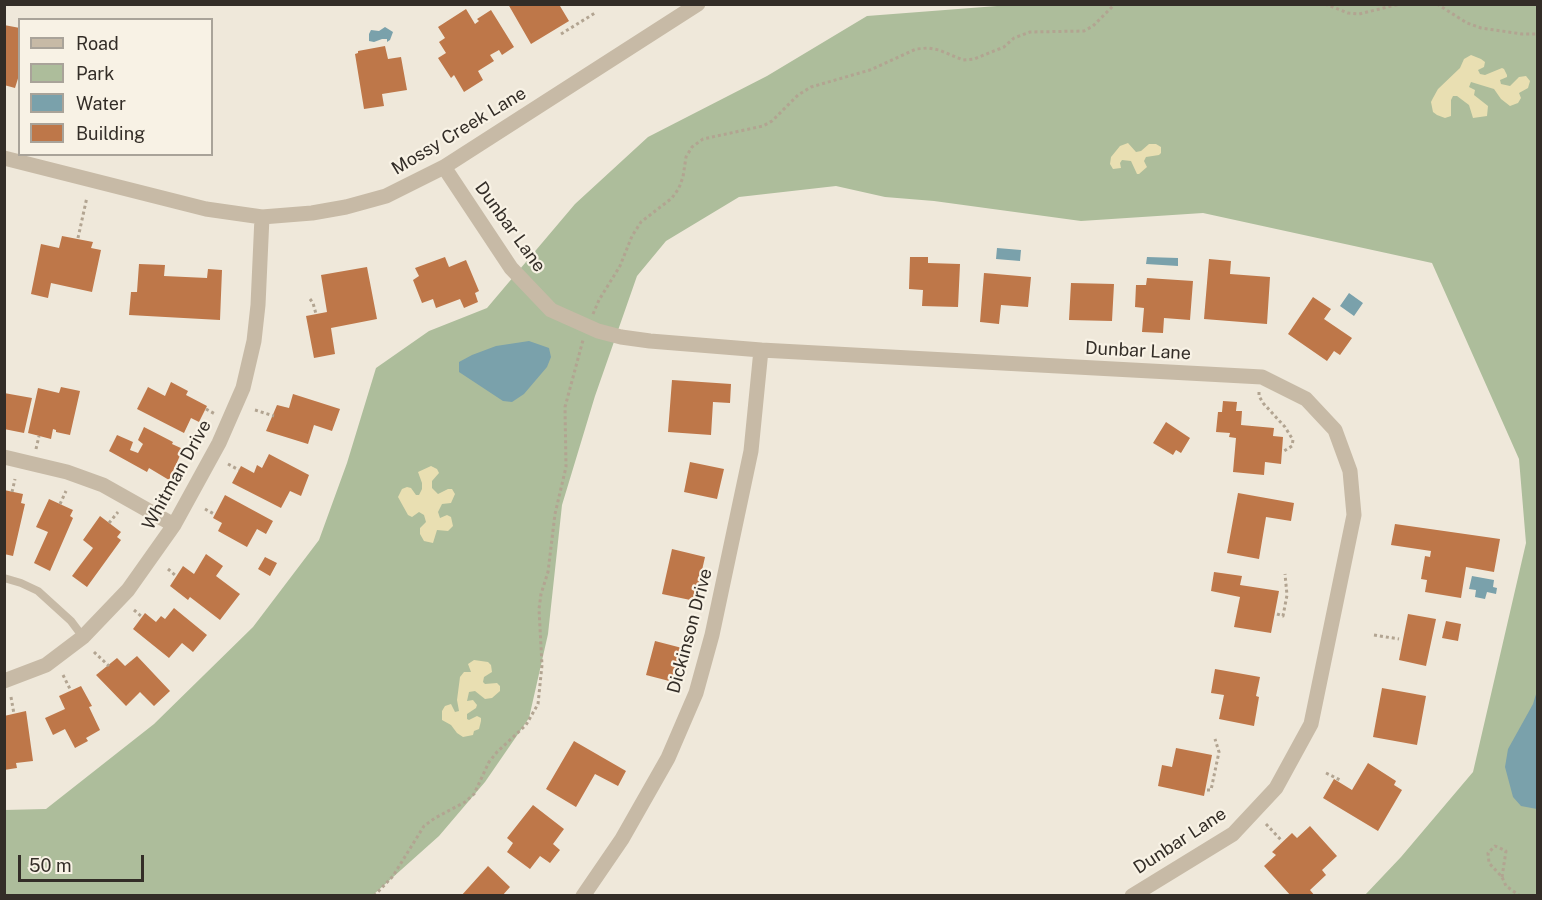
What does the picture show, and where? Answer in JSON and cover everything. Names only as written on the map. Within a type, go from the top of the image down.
[{"type":"street","name":"Mossy Creek Lane","points":[[4,158],[206,209],[262,217],[312,213],[362,203],[409,186],[444,167],[698,4]]},
{"type":"street","name":"Dunbar Lane","points":[[444,167],[511,268],[551,310],[598,331],[621,337],[761,350],[1262,377],[1306,399],[1335,430],[1350,471],[1354,515],[1311,724],[1276,788],[1233,834],[1132,896]]},
{"type":"street","name":"Whitman Drive","points":[[4,681],[46,665],[83,637],[128,590],[174,525],[221,439],[243,388],[255,332],[262,217]]},
{"type":"street","name":"Dickinson Drive","points":[[583,896],[622,839],[668,758],[696,693],[712,635],[751,452],[761,350]]},
{"type":"street","points":[[4,457],[66,472],[103,485],[174,525]]},
{"type":"lane","points":[[4,578],[38,591],[71,621],[83,637]]},
{"type":"path","points":[[374,896],[393,876],[424,826],[465,802],[474,794],[489,762],[526,725],[538,704],[542,665],[539,609],[550,559],[555,514],[566,467],[565,407],[575,364],[599,300],[620,266],[632,236],[641,222],[672,198],[683,177],[686,157],[692,147],[703,139],[763,126],[772,121],[798,95],[811,87],[870,70],[916,49],[928,48],[963,60],[974,59],[1004,47],[1014,38],[1030,32],[1084,31],[1093,26],[1114,4]]},
{"type":"path","points":[[1325,4],[1348,13],[1359,14],[1400,4]]},
{"type":"path","points":[[1437,4],[1467,23],[1481,28],[1538,34]]},
{"type":"path","points":[[561,34],[595,13]]},
{"type":"path","points":[[78,238],[87,197]]},
{"type":"path","points":[[310,299],[316,314]]},
{"type":"path","points":[[1262,377],[1259,396],[1293,440],[1292,446],[1284,451]]},
{"type":"path","points":[[206,409],[215,414]]},
{"type":"path","points":[[255,410],[274,416]]},
{"type":"path","points":[[36,449],[39,436]]},
{"type":"path","points":[[178,463],[188,468]]},
{"type":"path","points":[[228,464],[239,470]]},
{"type":"path","points":[[12,492],[15,479]]},
{"type":"path","points":[[60,504],[66,491]]},
{"type":"path","points":[[205,509],[214,514]]},
{"type":"path","points":[[109,523],[118,512]]},
{"type":"path","points":[[168,569],[176,576]]},
{"type":"path","points":[[1277,614],[1283,616],[1287,595],[1285,574]]},
{"type":"path","points":[[134,610],[142,617]]},
{"type":"path","points":[[1374,635],[1399,639]]},
{"type":"path","points":[[94,652],[109,666]]},
{"type":"path","points":[[63,675],[70,692]]},
{"type":"path","points":[[11,697],[14,714]]},
{"type":"path","points":[[1207,790],[1211,790],[1219,752],[1215,739]]},
{"type":"path","points":[[1326,773],[1342,781]]},
{"type":"path","points":[[1266,824],[1281,840]]},
{"type":"path","points":[[1502,877],[1506,851],[1495,846],[1491,848],[1487,858],[1506,886],[1520,896]]},
{"type":"green space","points":[[1023,4],[1537,5],[1537,895],[1365,895],[1401,857],[1473,772],[1526,543],[1519,459],[1432,263],[1203,213],[1081,221],[934,201],[885,197],[836,186],[739,197],[666,241],[637,276],[595,396],[562,505],[548,634],[529,718],[485,782],[439,836],[373,895],[5,895],[4,810],[46,809],[154,724],[253,627],[319,540],[347,463],[376,368],[429,331],[487,308],[575,204],[648,137],[767,76],[867,16]]},
{"type":"sand","points":[[1471,55],[1485,62],[1484,67],[1478,70],[1480,74],[1485,75],[1502,68],[1507,77],[1500,80],[1501,84],[1510,86],[1519,77],[1526,76],[1530,81],[1528,88],[1519,93],[1521,98],[1518,103],[1510,106],[1494,89],[1471,82],[1469,87],[1475,90],[1474,95],[1488,106],[1487,116],[1473,118],[1469,105],[1457,96],[1453,96],[1451,100],[1451,116],[1445,118],[1437,115],[1433,112],[1431,102],[1438,89],[1460,68],[1464,59]]},
{"type":"sand","points":[[1128,143],[1136,152],[1149,144],[1156,144],[1161,147],[1161,153],[1146,157],[1144,161],[1147,167],[1139,174],[1131,161],[1122,160],[1121,168],[1113,169],[1110,164],[1111,157],[1120,146]]},
{"type":"sand","points":[[431,466],[439,473],[432,481],[432,488],[438,494],[452,489],[455,494],[451,503],[442,504],[438,512],[440,518],[447,515],[451,517],[453,526],[448,531],[437,530],[433,543],[424,541],[420,534],[420,528],[426,522],[424,515],[419,512],[412,517],[408,515],[398,497],[402,489],[407,487],[419,495],[422,483],[418,472]]},
{"type":"sand","points":[[474,660],[488,662],[491,665],[492,672],[484,677],[483,682],[485,684],[497,683],[500,691],[492,698],[485,699],[475,691],[469,692],[467,701],[473,700],[477,705],[467,714],[467,719],[477,716],[481,718],[481,721],[479,729],[474,731],[473,735],[463,737],[442,720],[442,711],[445,706],[451,704],[455,712],[459,711],[457,700],[460,677],[464,672],[471,672],[468,664]]},
{"type":"water","points":[[385,27],[393,32],[390,40],[387,42],[387,39],[369,41],[371,30],[379,31]]},
{"type":"water","points":[[997,248],[1021,250],[1020,261],[996,259]]},
{"type":"water","points":[[1147,257],[1178,258],[1178,266],[1146,264]]},
{"type":"water","points":[[1349,293],[1363,303],[1354,316],[1340,306]]},
{"type":"water","points":[[529,341],[549,348],[551,357],[547,367],[524,394],[512,402],[503,401],[459,372],[459,362],[472,355],[496,346]]},
{"type":"water","points":[[1472,576],[1494,580],[1493,587],[1497,588],[1496,594],[1487,592],[1485,599],[1475,597],[1476,590],[1469,589]]},
{"type":"water","points":[[1537,691],[1538,809],[1521,806],[1513,797],[1505,767],[1508,749],[1533,704]]},
{"type":"building","points":[[508,4],[562,4],[560,6],[569,21],[531,44]]},
{"type":"building","points":[[466,9],[475,24],[479,21],[477,19],[491,10],[514,47],[502,55],[499,50],[490,55],[494,61],[478,71],[483,80],[464,92],[454,75],[451,78],[438,58],[446,53],[439,42],[445,38],[438,27]]},
{"type":"building","points":[[4,25],[18,28],[18,78],[15,88],[4,85]]},
{"type":"building","points":[[385,46],[388,59],[401,57],[407,90],[382,94],[384,106],[364,109],[355,54],[358,51]]},
{"type":"building","points":[[62,236],[93,242],[91,248],[101,250],[92,292],[51,283],[48,298],[31,294],[41,244],[59,248]]},
{"type":"building","points":[[445,257],[449,267],[466,260],[479,291],[475,293],[478,302],[464,308],[460,299],[436,308],[433,299],[422,303],[413,280],[419,276],[415,268]]},
{"type":"building","points":[[910,257],[928,257],[928,263],[960,264],[958,307],[922,306],[923,290],[909,289]]},
{"type":"building","points":[[1209,259],[1231,261],[1230,274],[1270,277],[1267,324],[1204,319]]},
{"type":"building","points":[[139,264],[165,265],[164,276],[207,278],[208,269],[222,270],[220,320],[129,315],[131,292],[137,292]]},
{"type":"building","points":[[367,267],[377,319],[331,328],[335,354],[314,358],[306,316],[327,312],[321,275]]},
{"type":"building","points":[[984,273],[1031,277],[1028,307],[1001,305],[999,324],[980,322]]},
{"type":"building","points":[[1147,278],[1193,281],[1190,320],[1164,318],[1163,333],[1142,332],[1144,308],[1135,307],[1136,285],[1146,285]]},
{"type":"building","points":[[1071,283],[1114,284],[1112,321],[1069,320]]},
{"type":"building","points":[[1313,297],[1331,309],[1324,319],[1352,338],[1340,355],[1334,351],[1327,361],[1288,334]]},
{"type":"building","points":[[672,380],[731,384],[730,403],[713,402],[711,435],[668,432]]},
{"type":"building","points":[[171,382],[188,391],[186,395],[207,406],[199,422],[191,418],[184,433],[137,409],[148,387],[165,396]]},
{"type":"building","points":[[61,387],[80,391],[70,435],[56,432],[53,429],[51,439],[28,433],[38,388],[59,393]]},
{"type":"building","points":[[4,393],[32,398],[24,433],[4,429]]},
{"type":"building","points":[[293,394],[340,409],[332,431],[314,425],[308,444],[266,431],[277,405],[289,408]]},
{"type":"building","points":[[1223,401],[1237,402],[1236,411],[1242,411],[1241,425],[1274,428],[1273,436],[1283,437],[1281,464],[1265,462],[1264,475],[1233,472],[1236,438],[1229,437],[1230,433],[1216,432],[1218,412],[1222,412]]},
{"type":"building","points":[[1166,422],[1190,438],[1181,453],[1176,450],[1173,455],[1153,443]]},
{"type":"building","points":[[144,427],[183,449],[169,480],[149,468],[147,472],[109,451],[117,435],[133,442],[130,450],[138,453],[143,444],[138,440]]},
{"type":"building","points":[[269,454],[309,475],[301,496],[290,491],[281,508],[232,483],[241,466],[254,473],[257,465],[262,468]]},
{"type":"building","points":[[690,462],[724,469],[717,499],[684,492]]},
{"type":"building","points":[[4,490],[23,494],[21,503],[25,504],[13,556],[4,554]]},
{"type":"building","points":[[1238,493],[1294,503],[1291,521],[1266,517],[1259,559],[1227,553]]},
{"type":"building","points":[[225,495],[273,521],[266,534],[257,529],[247,547],[218,531],[222,523],[213,518]]},
{"type":"building","points":[[49,499],[73,510],[70,516],[73,518],[50,571],[34,563],[48,532],[36,527]]},
{"type":"building","points":[[100,516],[121,532],[117,537],[121,540],[87,587],[72,576],[93,548],[83,540]]},
{"type":"building","points":[[1395,524],[1500,539],[1494,572],[1466,567],[1461,598],[1425,592],[1427,580],[1421,579],[1425,556],[1430,557],[1431,551],[1391,545]]},
{"type":"building","points":[[672,549],[705,557],[695,601],[662,594]]},
{"type":"building","points":[[206,554],[223,566],[216,576],[240,594],[220,620],[190,597],[188,600],[170,586],[183,566],[194,574]]},
{"type":"building","points":[[265,557],[277,563],[270,576],[258,569]]},
{"type":"building","points":[[1214,572],[1242,576],[1240,585],[1279,591],[1271,633],[1234,627],[1240,597],[1211,591]]},
{"type":"building","points":[[174,608],[207,635],[193,652],[182,643],[169,658],[133,629],[145,613],[156,622],[161,616],[165,619]]},
{"type":"building","points":[[1408,614],[1436,619],[1426,666],[1399,660]]},
{"type":"building","points":[[1446,621],[1461,624],[1458,641],[1442,638]]},
{"type":"building","points":[[655,641],[682,648],[673,682],[646,675]]},
{"type":"building","points":[[137,656],[170,691],[154,706],[140,692],[126,706],[96,675],[117,658],[125,666]]},
{"type":"building","points":[[1215,669],[1260,677],[1254,726],[1219,719],[1224,695],[1211,693]]},
{"type":"building","points":[[81,686],[92,706],[89,707],[100,730],[86,738],[88,741],[75,748],[65,729],[53,735],[45,718],[65,709],[59,696]]},
{"type":"building","points":[[1382,688],[1426,696],[1417,745],[1373,737]]},
{"type":"building","points":[[26,711],[33,761],[16,763],[17,768],[4,770],[4,716]]},
{"type":"building","points":[[574,741],[626,771],[618,786],[595,774],[576,807],[546,789]]},
{"type":"building","points":[[1176,748],[1212,755],[1204,796],[1158,786],[1162,765],[1172,767]]},
{"type":"building","points":[[1368,763],[1396,781],[1394,785],[1402,790],[1378,831],[1323,798],[1334,779],[1352,790]]},
{"type":"building","points":[[533,805],[564,829],[553,844],[560,850],[550,863],[540,856],[530,869],[507,852],[513,843],[507,838]]},
{"type":"building","points":[[1310,826],[1337,856],[1322,870],[1326,875],[1310,890],[1315,896],[1291,896],[1264,866],[1276,855],[1272,852],[1292,833],[1297,838]]},
{"type":"building","points":[[488,866],[510,887],[502,896],[461,896]]}]
